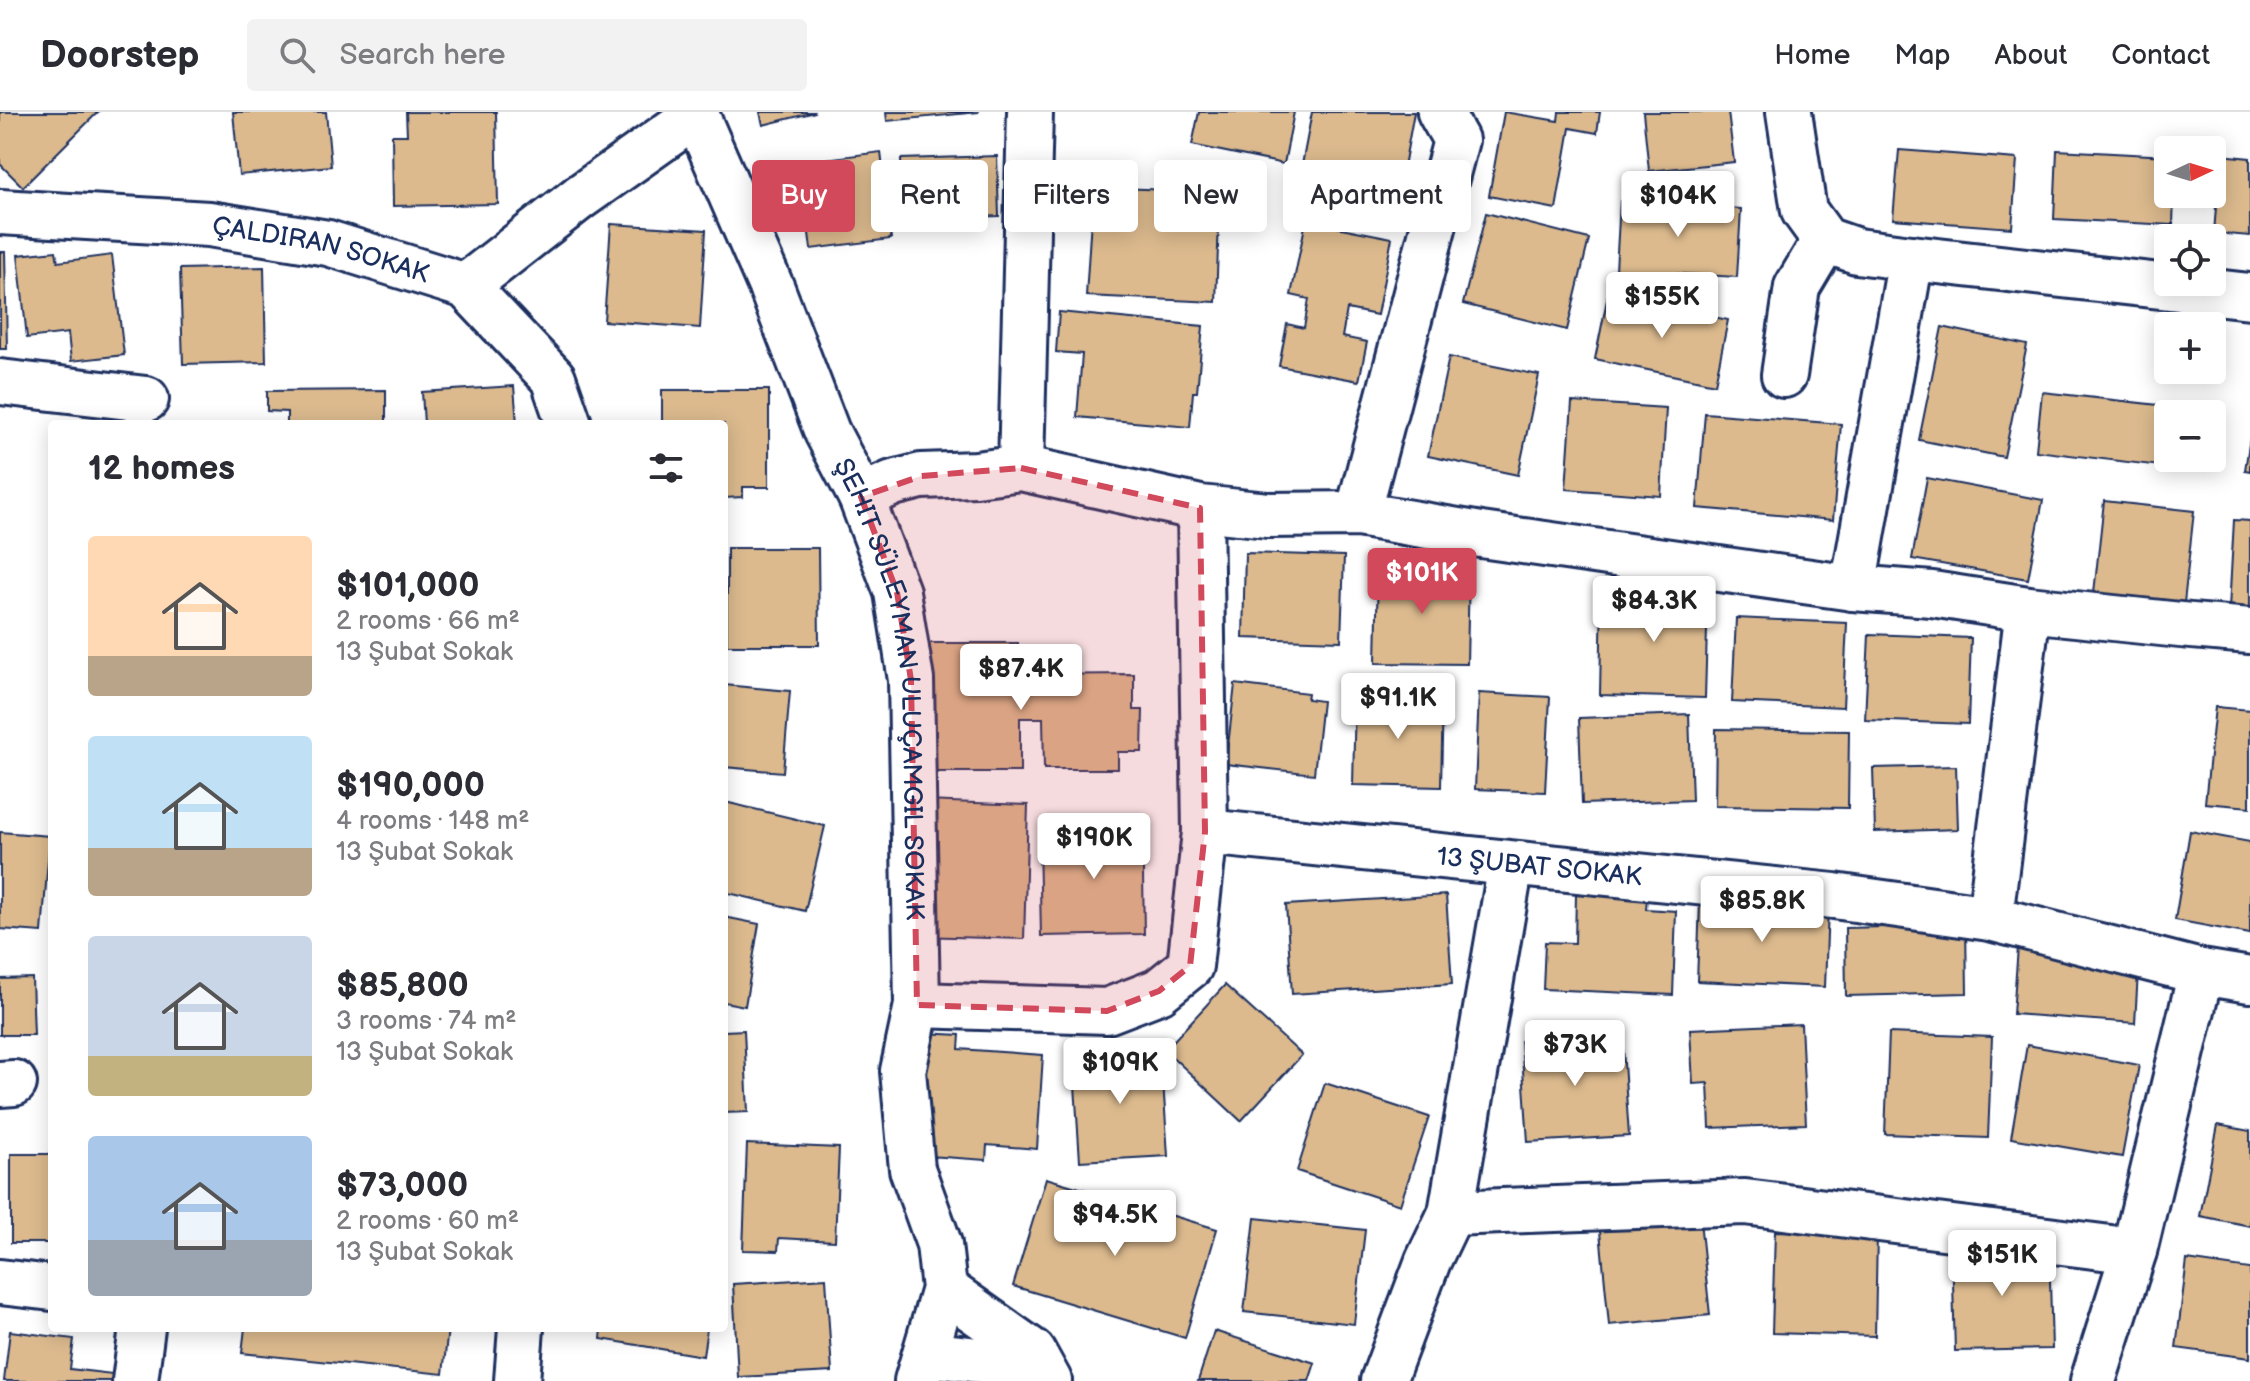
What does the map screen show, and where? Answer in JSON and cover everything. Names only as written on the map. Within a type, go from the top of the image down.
[{"type":"street","points":[[1021,468],[1030,112]]},
{"type":"street","points":[[1358,514],[1456,140],[1440,112]]},
{"type":"street","points":[[1789,112],[1804,211],[1825,240],[1857,251],[2250,296]]},
{"type":"street","points":[[466,286],[580,197],[696,114]]},
{"type":"street","name":"ŞEHIT SÜLEYMAN ULUÇAMGIL SOKAK","points":[[696,114],[772,289],[827,432],[861,497],[897,592],[911,680],[917,1005],[903,1071],[912,1169],[939,1244],[944,1289]]},
{"type":"street","points":[[0,212],[209,224],[328,243],[466,286],[553,378],[568,420]]},
{"type":"street","points":[[1784,375],[1797,287],[1825,240]]},
{"type":"street","points":[[1853,588],[1911,258]]},
{"type":"street","points":[[0,382],[146,399]]},
{"type":"street","points":[[861,497],[893,483],[921,476],[1021,468],[1200,508],[1268,515],[1358,514],[1481,535],[1853,588],[1932,594],[2028,609],[2250,631]]},
{"type":"street","points":[[917,1005],[1107,1011],[1159,991],[1190,966],[1205,832],[1200,508]]},
{"type":"street","points":[[1990,918],[2028,609]]},
{"type":"street","name":"13 ŞUBAT SOKAK","points":[[1205,832],[1834,896],[1990,918],[2201,972],[2250,980]]},
{"type":"street","points":[[1383,1381],[1428,1261],[1451,1213],[1511,864]]},
{"type":"street","points":[[2093,1381],[2134,1251],[2201,972]]},
{"type":"street","points":[[1451,1213],[1745,1202],[2134,1251]]},
{"type":"street","points":[[0,1282],[48,1288]]},
{"type":"street","points":[[1008,1381],[988,1361],[921,1367],[944,1289],[1033,1352],[1049,1381]]},
{"type":"street","points":[[135,1381],[141,1332]]},
{"type":"street","points":[[517,1381],[521,1332]]},
{"type":"highlighted area","points":[[1021,468],[1200,508],[1205,832],[1190,966],[1159,991],[1107,1011],[917,1005],[911,680],[897,592],[861,497],[921,476]]},
{"type":"building","points":[[0,112],[98,112],[23,187],[0,164]]},
{"type":"building","points":[[233,112],[326,112],[331,166],[239,175]]},
{"type":"building","points":[[406,112],[496,112],[498,204],[393,206],[392,135],[407,135]]},
{"type":"building","points":[[760,112],[815,112],[763,125]]},
{"type":"building","points":[[886,112],[979,112],[887,121]]},
{"type":"building","points":[[1199,112],[1294,112],[1283,164],[1192,145]]},
{"type":"building","points":[[1312,112],[1414,112],[1405,160],[1303,160]]},
{"type":"building","points":[[1504,112],[1558,121],[1559,112],[1600,112],[1597,133],[1570,128],[1556,209],[1489,196]]},
{"type":"building","points":[[1643,112],[1728,112],[1734,162],[1649,171]]},
{"type":"building","points":[[1899,150],[2017,159],[2012,228],[1893,219]]},
{"type":"building","points":[[2057,150],[2154,155],[2154,208],[2174,208],[2173,224],[2054,219]]},
{"type":"building","points":[[881,152],[882,160],[871,160],[871,232],[890,232],[891,239],[811,249],[809,232],[855,232],[855,160],[816,160]]},
{"type":"building","points":[[997,156],[999,216],[988,216],[988,160],[901,159]]},
{"type":"building","points":[[2226,156],[2250,158],[2250,236],[2226,234],[2226,224],[2215,224],[2216,208],[2226,208]]},
{"type":"building","points":[[1138,189],[1154,189],[1154,232],[1219,232],[1216,302],[1086,296],[1090,232],[1138,232]]},
{"type":"building","points":[[1620,201],[1741,209],[1737,277],[1616,270]]},
{"type":"building","points":[[1486,213],[1589,239],[1567,330],[1463,304]]},
{"type":"building","points":[[611,224],[706,230],[700,328],[604,321]]},
{"type":"building","points":[[1304,232],[1362,232],[1392,238],[1377,315],[1347,309],[1342,337],[1367,342],[1359,381],[1279,366],[1287,324],[1304,328],[1309,299],[1291,295]]},
{"type":"building","points":[[56,251],[58,262],[112,255],[124,355],[71,361],[68,333],[27,338],[18,255]]},
{"type":"building","points":[[0,252],[5,252],[7,349],[0,349]]},
{"type":"building","points":[[264,267],[266,362],[183,364],[180,269]]},
{"type":"building","points":[[1608,295],[1728,320],[1715,384],[1595,359]]},
{"type":"building","points":[[1059,312],[1203,326],[1197,392],[1193,392],[1190,427],[1077,417],[1082,354],[1056,352]]},
{"type":"building","points":[[1942,327],[2027,345],[2004,457],[1919,440]]},
{"type":"building","points":[[1449,357],[1539,375],[1518,475],[1428,456]]},
{"type":"building","points":[[514,386],[517,420],[424,420],[422,392]]},
{"type":"building","points":[[386,390],[386,420],[287,420],[287,412],[267,411],[267,391]]},
{"type":"building","points":[[662,390],[769,390],[769,487],[743,487],[743,497],[728,498],[728,420],[662,420]]},
{"type":"building","points":[[2042,392],[2154,405],[2154,465],[2036,451]]},
{"type":"building","points":[[1572,402],[1666,408],[1661,496],[1566,489]]},
{"type":"building","points":[[1705,413],[1841,424],[1833,520],[1697,508]]},
{"type":"building","points":[[2250,438],[2250,471],[2245,470]]},
{"type":"building","points":[[1927,478],[2043,500],[2028,579],[1912,559]]},
{"type":"building","points":[[2104,501],[2194,511],[2184,603],[2094,593]]},
{"type":"building","points":[[2234,520],[2250,521],[2250,610],[2229,609]]},
{"type":"building","points":[[728,548],[818,548],[819,645],[728,645]]},
{"type":"building","points":[[1245,553],[1344,556],[1341,641],[1243,638]]},
{"type":"building","points":[[1378,567],[1469,569],[1467,664],[1376,663]]},
{"type":"building","points":[[1602,590],[1708,593],[1705,698],[1600,695]]},
{"type":"building","points":[[1736,618],[1847,623],[1843,707],[1732,702]]},
{"type":"building","points":[[1869,634],[1971,638],[1968,724],[1865,720]]},
{"type":"building","points":[[924,643],[1018,643],[1018,675],[1134,674],[1134,710],[1143,710],[1142,752],[1118,752],[1118,769],[1044,769],[1043,718],[1020,718],[1020,772],[925,772]]},
{"type":"building","points":[[1235,684],[1308,693],[1307,699],[1322,701],[1314,774],[1226,764]]},
{"type":"building","points":[[728,685],[790,691],[783,772],[728,767]]},
{"type":"building","points":[[1479,693],[1550,697],[1545,792],[1475,789]]},
{"type":"building","points":[[1355,695],[1443,696],[1441,787],[1353,785]]},
{"type":"building","points":[[2215,707],[2250,710],[2250,807],[2205,803]]},
{"type":"building","points":[[1689,714],[1692,800],[1582,804],[1579,718]]},
{"type":"building","points":[[1716,729],[1849,731],[1848,808],[1715,806]]},
{"type":"building","points":[[1956,766],[1958,829],[1875,832],[1873,768]]},
{"type":"building","points":[[925,801],[1028,805],[1024,939],[918,936]]},
{"type":"building","points":[[728,803],[825,826],[805,911],[728,893]]},
{"type":"building","points":[[1096,814],[1142,814],[1144,934],[1041,936],[1039,840],[1097,839]]},
{"type":"building","points":[[2190,831],[2250,842],[2250,934],[2175,920]]},
{"type":"building","points":[[0,832],[48,836],[42,932],[0,929]]},
{"type":"building","points":[[1576,894],[1647,897],[1646,909],[1676,911],[1673,995],[1543,989],[1545,942],[1575,943]]},
{"type":"building","points":[[1446,895],[1452,984],[1292,994],[1286,905]]},
{"type":"building","points":[[1700,901],[1828,907],[1825,987],[1697,981]]},
{"type":"building","points":[[728,918],[759,924],[745,1006],[728,1003]]},
{"type":"building","points":[[1966,925],[1967,993],[1846,996],[1845,928]]},
{"type":"building","points":[[2018,947],[2139,955],[2135,1023],[2013,1014]]},
{"type":"building","points":[[32,978],[34,1035],[0,1035],[0,979]]},
{"type":"building","points":[[1225,985],[1302,1055],[1241,1121],[1165,1050]]},
{"type":"building","points":[[1801,1024],[1806,1124],[1710,1128],[1708,1083],[1693,1084],[1690,1029]]},
{"type":"building","points":[[744,1030],[748,1112],[728,1113],[728,1031]]},
{"type":"building","points":[[924,1033],[960,1035],[959,1049],[1043,1055],[1037,1149],[987,1145],[986,1160],[915,1155]]},
{"type":"building","points":[[1889,1033],[1992,1037],[1988,1138],[1885,1134]]},
{"type":"building","points":[[1622,1034],[1629,1136],[1528,1142],[1521,1041]]},
{"type":"building","points":[[2027,1045],[2139,1065],[2122,1157],[2011,1138]]},
{"type":"building","points":[[1161,1050],[1168,1156],[1080,1161],[1073,1055]]},
{"type":"building","points":[[1325,1083],[1429,1117],[1400,1205],[1297,1171]]},
{"type":"building","points":[[2218,1125],[2250,1131],[2250,1226],[2200,1216]]},
{"type":"building","points":[[747,1144],[839,1148],[835,1241],[779,1238],[778,1251],[743,1250]]},
{"type":"building","points":[[11,1154],[48,1154],[48,1243],[11,1243]]},
{"type":"building","points":[[1046,1178],[1217,1229],[1185,1338],[1013,1286]]},
{"type":"building","points":[[1699,1211],[1710,1315],[1609,1325],[1599,1221]]},
{"type":"building","points":[[1255,1218],[1365,1230],[1354,1324],[1244,1312]]},
{"type":"building","points":[[1775,1231],[1877,1233],[1875,1336],[1772,1333]]},
{"type":"building","points":[[2049,1246],[2052,1349],[1955,1351],[1952,1248]]},
{"type":"building","points":[[2187,1260],[2250,1269],[2250,1358],[2176,1348]]},
{"type":"building","points":[[826,1278],[832,1372],[738,1377],[733,1284]]},
{"type":"building","points":[[10,1331],[74,1339],[70,1369],[113,1374],[112,1381],[4,1381]]},
{"type":"building","points":[[1214,1331],[1315,1363],[1309,1381],[1198,1381]]},
{"type":"building","points":[[245,1332],[448,1332],[443,1374],[242,1353]]},
{"type":"building","points":[[602,1332],[706,1332],[703,1356],[601,1339]]}]
